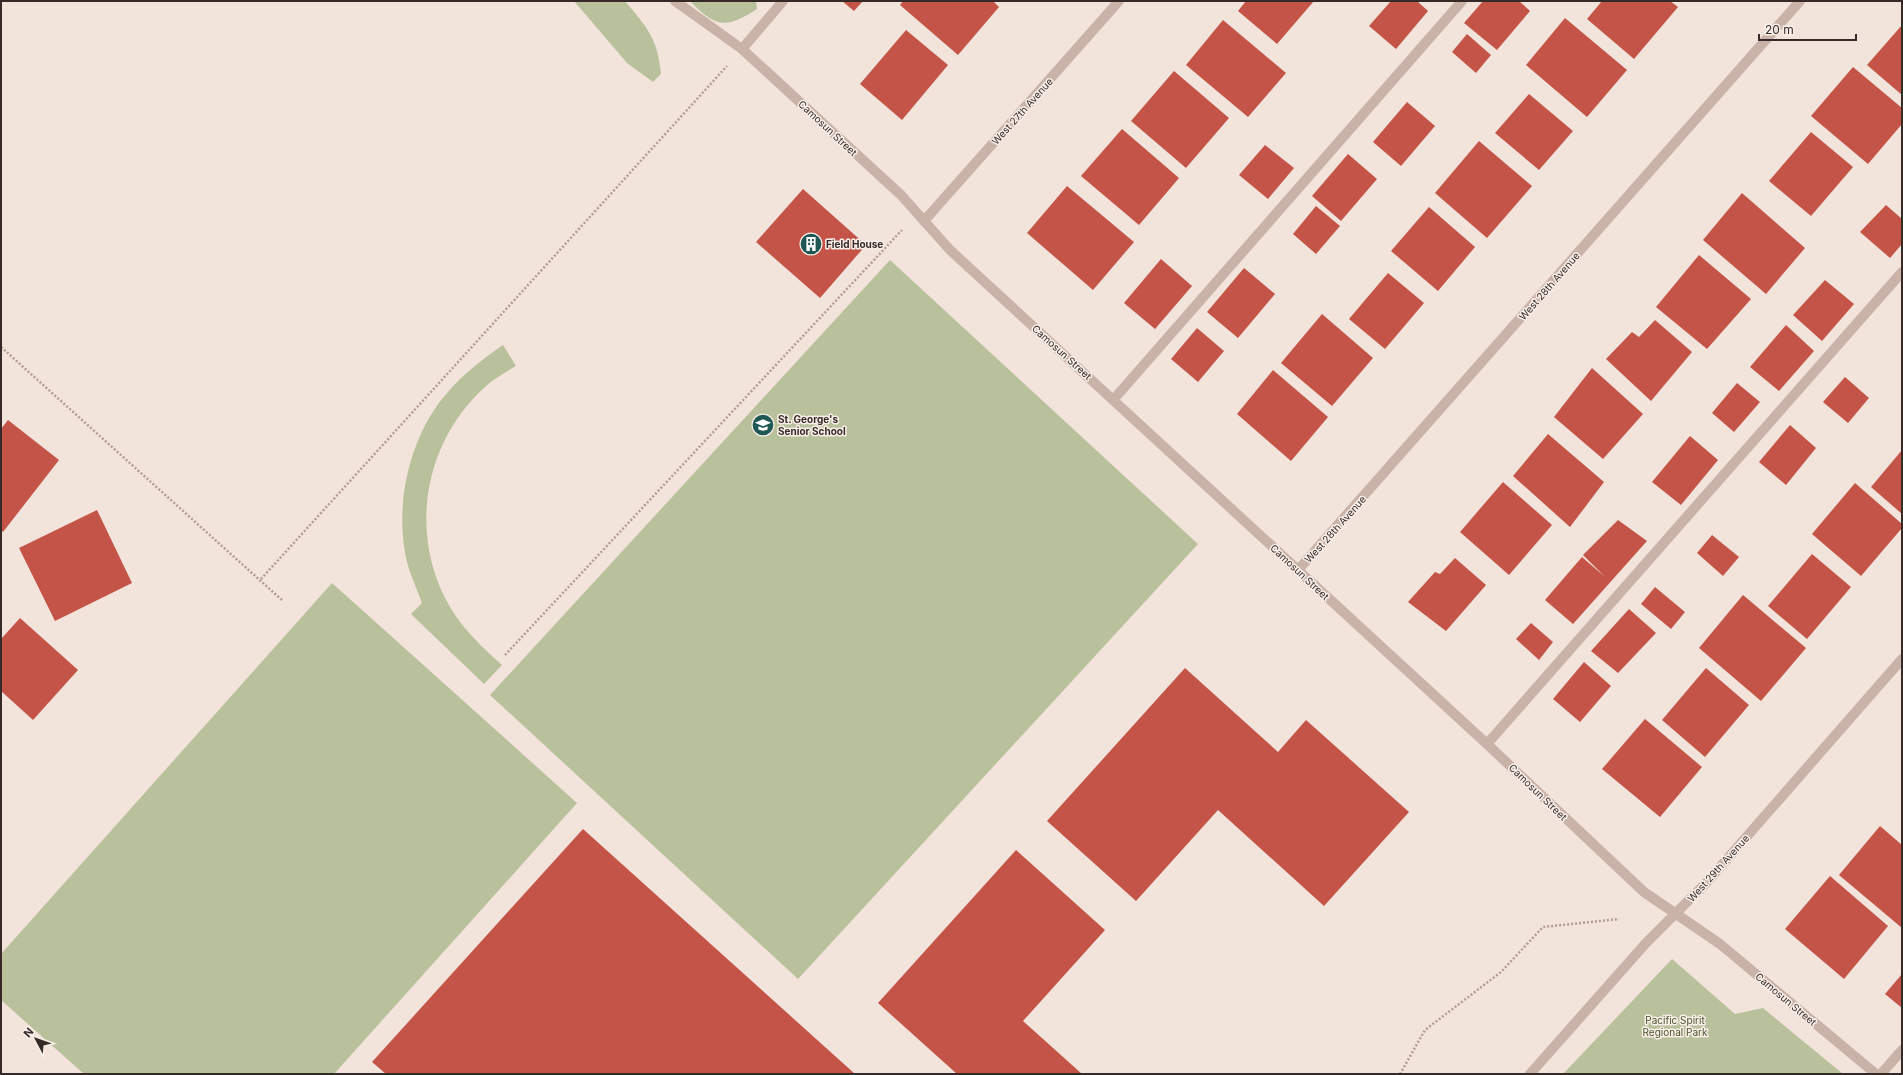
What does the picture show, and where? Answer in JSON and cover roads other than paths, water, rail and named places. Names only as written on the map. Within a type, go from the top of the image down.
[{"type":"street","name":"Camosun Street","points":[[676,1],[742,49],[901,195],[950,250],[1114,399],[1487,744],[1644,892],[1720,944],[1876,1074]]},
{"type":"street","points":[[742,49],[784,1]]},
{"type":"street","name":"West 27th Avenue","points":[[924,221],[1119,1]]},
{"type":"street","points":[[1114,399],[1462,1]]},
{"type":"street","name":"West 28th Avenue","points":[[1298,570],[1800,1]]},
{"type":"street","points":[[1487,744],[1902,272]]},
{"type":"street","name":"West 29th Avenue","points":[[1530,1074],[1646,943],[1706,882],[1902,659]]},
{"type":"street","points":[[1881,1074],[1902,1050]]},
{"type":"place","name":"Field House","points":[[811,244]]},
{"type":"place","name":"St. George's Senior School","points":[[763,425]]},
{"type":"park label","name":"Pacific Spirit Regional Park","points":[[1675,1026]]}]
